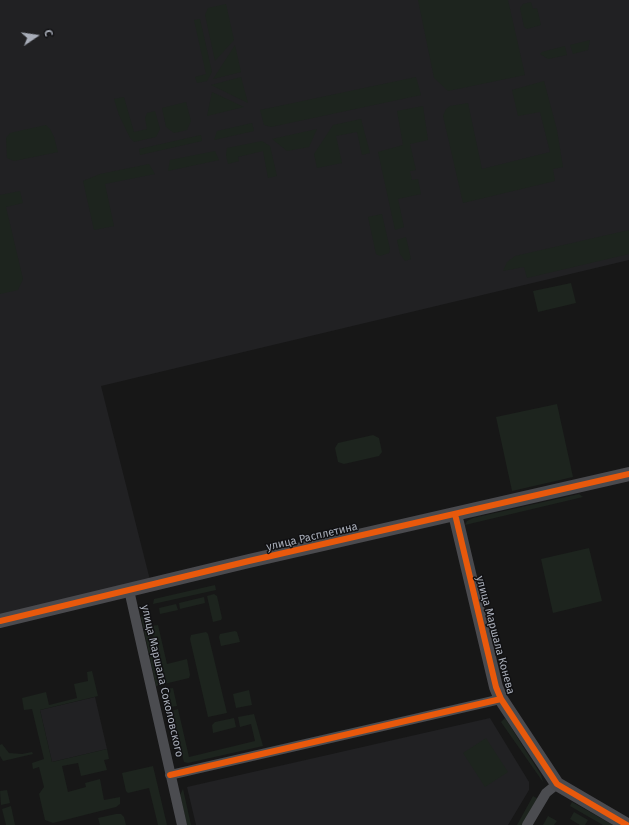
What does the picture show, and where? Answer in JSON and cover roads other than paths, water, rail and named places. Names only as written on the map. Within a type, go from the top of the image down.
[{"type":"street","name":"улица Расплетина","points":[[0,621],[629,474]]},
{"type":"street","name":"улица Маршала Конева","points":[[455,514],[496,687],[501,699],[557,784],[627,825]]},
{"type":"street","name":"улица Маршала Соколовского","points":[[129,590],[182,825]]},
{"type":"street","points":[[170,776],[501,699]]},
{"type":"street","points":[[528,825],[546,793],[557,784]]}]
